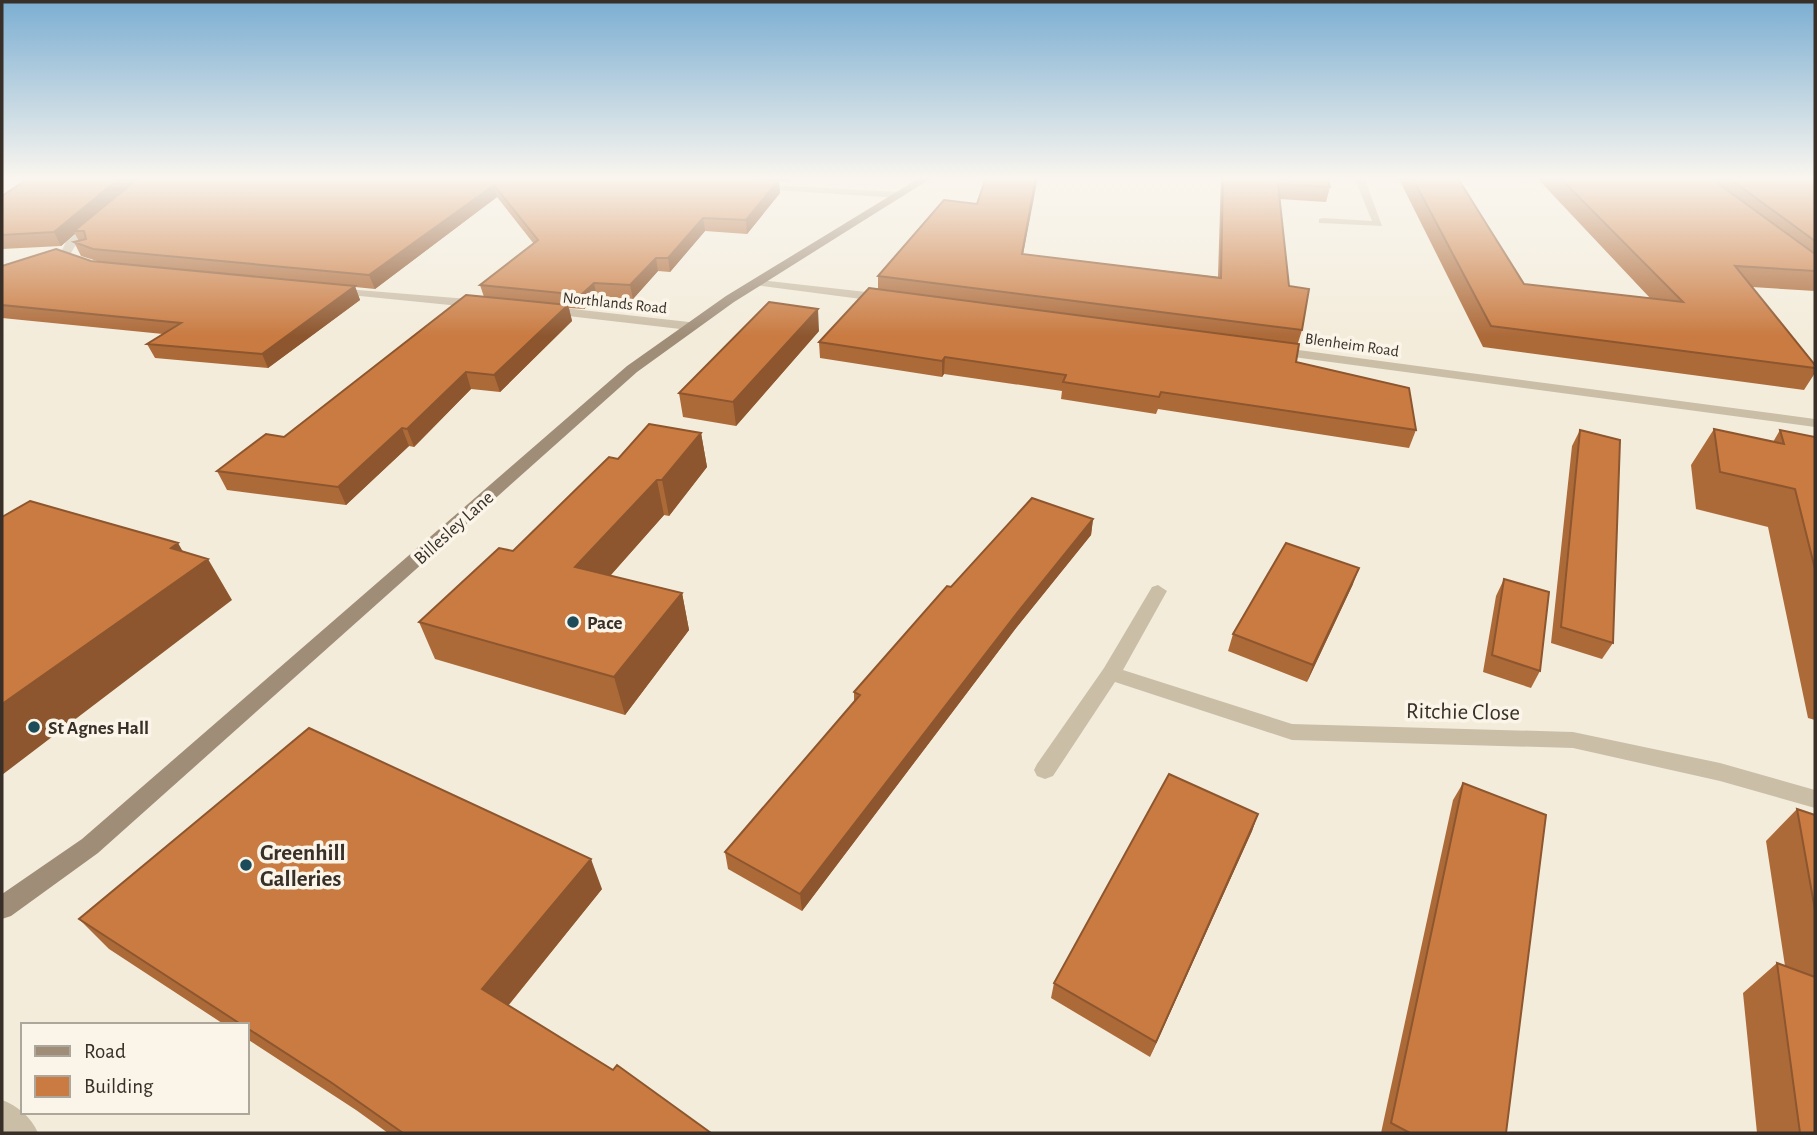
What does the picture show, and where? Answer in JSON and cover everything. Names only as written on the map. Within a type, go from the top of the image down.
[{"type":"street","points":[[87,230],[70,244],[64,256],[78,264],[98,268]]},
{"type":"street","name":"Billesley Lane","points":[[2,908],[90,846],[572,420],[689,326],[844,230]]},
{"type":"street","points":[[759,283],[892,299]]},
{"type":"street","points":[[317,289],[498,306]]},
{"type":"street","name":"Northlands Road","points":[[526,309],[689,326]]},
{"type":"street","name":"Blenheim Road","points":[[1258,349],[1815,423]]},
{"type":"street","points":[[1045,769],[1111,673],[1158,591]]},
{"type":"street","name":"Ritchie Close","points":[[1111,673],[1292,732],[1573,740],[1720,772],[1815,799]]},
{"type":"street","points":[[2,1114],[23,1133]]},
{"type":"building","points":[[2,230],[56,230],[54,232],[2,235]]},
{"type":"building","points":[[432,230],[369,275],[93,249],[74,242],[86,239],[84,231],[74,231]]},
{"type":"building","points":[[530,230],[693,230],[668,258],[656,258],[630,285],[594,283],[581,295],[480,285],[538,240]]},
{"type":"building","points":[[918,230],[1026,230],[1022,254],[1221,278],[1222,230],[1283,230],[1289,286],[1309,289],[1302,330],[878,276]]},
{"type":"building","points":[[1440,230],[1490,230],[1524,284],[1683,302],[1612,230],[1782,230],[1815,254],[1815,271],[1735,266],[1815,368],[1491,326]]},
{"type":"building","points":[[1800,230],[1815,230],[1815,241]]},
{"type":"building","points":[[56,249],[91,261],[355,286],[262,354],[147,344],[181,323],[2,305],[2,266]]},
{"type":"building","points":[[869,288],[1299,344],[1296,362],[1409,388],[1416,430],[1161,392],[1159,397],[1063,382],[1066,375],[945,357],[942,361],[819,342]]},
{"type":"building","points":[[466,295],[568,305],[494,375],[466,372],[407,429],[402,428],[338,487],[217,471],[266,434],[284,437]]},
{"type":"building","points":[[769,302],[818,309],[733,402],[679,393]]},
{"type":"building","points":[[649,424],[701,433],[662,480],[657,480],[575,567],[682,593],[614,677],[419,622],[499,548],[513,551],[609,457],[618,459]]},
{"type":"building","points":[[1714,429],[1784,444],[1780,430],[1815,437],[1815,569],[1795,489],[1720,472]]},
{"type":"building","points":[[1580,430],[1620,440],[1613,643],[1561,627]]},
{"type":"building","points":[[1032,498],[1093,519],[800,894],[725,852],[860,695],[854,692],[947,586],[951,587]]},
{"type":"building","points":[[30,501],[178,543],[171,548],[208,559],[2,704],[2,517]]},
{"type":"building","points":[[1286,543],[1359,568],[1313,665],[1233,634]]},
{"type":"building","points":[[1504,579],[1549,592],[1540,671],[1492,655]]},
{"type":"building","points":[[309,728],[591,859],[482,989],[613,1070],[617,1065],[711,1133],[403,1133],[248,1029],[248,1023],[239,1023],[79,919]]},
{"type":"building","points":[[1169,774],[1258,814],[1156,1042],[1054,983]]},
{"type":"building","points":[[1463,783],[1546,815],[1506,1133],[1410,1133],[1391,1123]]},
{"type":"building","points":[[1797,809],[1815,815],[1815,910]]},
{"type":"building","points":[[1777,963],[1815,977],[1815,1133],[1800,1133]]},
{"type":"place","name":"Pace","points":[[573,622]]},
{"type":"place","name":"St Agnes Hall","points":[[34,727]]},
{"type":"place","name":"Greenhill Galleries","points":[[246,865]]}]
